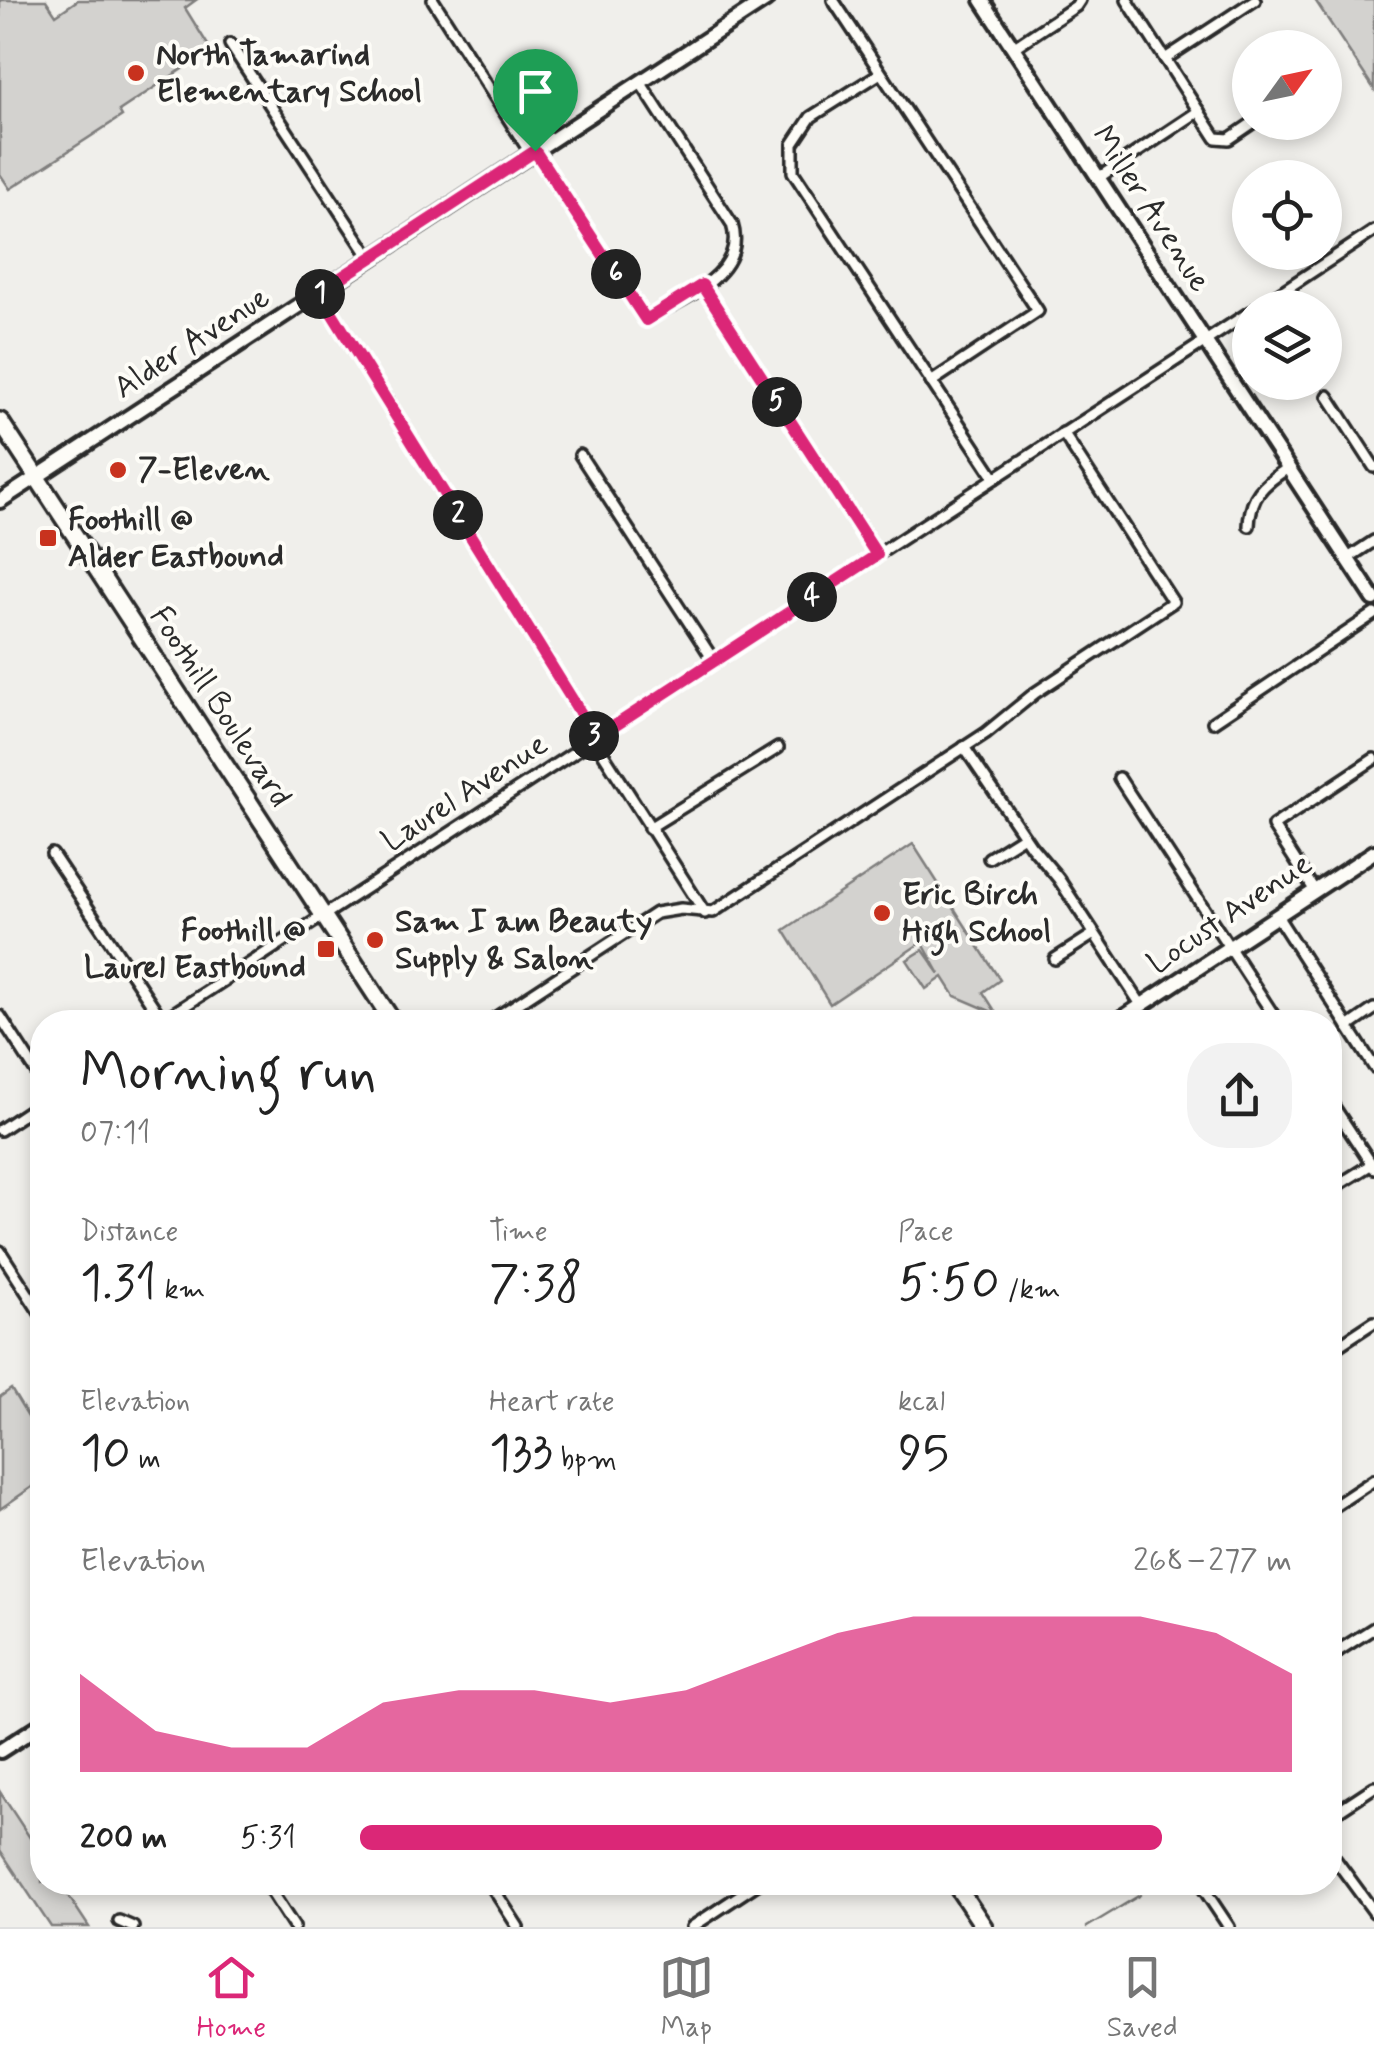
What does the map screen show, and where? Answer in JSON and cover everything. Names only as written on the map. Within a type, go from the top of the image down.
[{"type":"main road","name":"Foothill Boulevard","points":[[0,421],[385,1010]]},
{"type":"main road","points":[[963,1895],[984,1927]]},
{"type":"street","points":[[433,0],[646,320],[725,270],[736,250],[736,236],[640,82]]},
{"type":"street","name":"Alder Avenue","points":[[0,502],[640,82],[749,4],[766,0]]},
{"type":"street","points":[[833,0],[1038,311],[930,382]]},
{"type":"street","name":"Miller Avenue","points":[[982,0],[1374,599]]},
{"type":"street","points":[[1013,48],[1080,0]]},
{"type":"street","points":[[1127,0],[1216,138],[1232,138]]},
{"type":"street","points":[[1165,59],[1255,0]]},
{"type":"street","points":[[230,44],[371,259]]},
{"type":"street","points":[[880,74],[811,118],[793,144],[793,172],[996,478]]},
{"type":"street","points":[[1098,178],[1199,112]]},
{"type":"street","points":[[1286,290],[1372,236]]},
{"type":"street","points":[[702,285],[877,555]]},
{"type":"street","points":[[319,292],[705,913]]},
{"type":"street","name":"Laurel Avenue","points":[[179,1010],[1232,324]]},
{"type":"street","points":[[1331,400],[1374,468]]},
{"type":"street","points":[[506,1010],[656,913],[713,912],[964,747],[1007,718],[1034,693],[1173,602],[1063,433]]},
{"type":"street","points":[[580,456],[714,661]]},
{"type":"street","points":[[1249,526],[1250,505],[1257,492],[1288,468]]},
{"type":"street","points":[[1348,558],[1374,541]]},
{"type":"street","points":[[1213,722],[1374,614]]},
{"type":"street","points":[[964,747],[1024,836],[1058,878],[1142,1006]]},
{"type":"street","points":[[650,828],[778,748]]},
{"type":"street","points":[[1315,891],[1273,826],[1374,759]]},
{"type":"street","points":[[1119,778],[1270,1010]]},
{"type":"street","points":[[989,858],[1024,836]]},
{"type":"street","name":"Locust Avenue","points":[[1136,1010],[1374,852]]},
{"type":"street","points":[[52,854],[153,1010]]},
{"type":"street","points":[[1277,916],[1337,1010]]},
{"type":"street","points":[[1056,959],[1094,934]]},
{"type":"street","points":[[1348,1027],[1374,1010]]},
{"type":"street","points":[[0,1016],[30,1062]]},
{"type":"street","points":[[1342,1018],[1374,1067]]},
{"type":"street","points":[[0,1130],[30,1110]]},
{"type":"street","points":[[1342,1119],[1373,1166],[1342,1183]]},
{"type":"street","points":[[0,1251],[30,1297]]},
{"type":"street","points":[[1342,1343],[1374,1322]]},
{"type":"street","points":[[1342,1501],[1374,1480]]},
{"type":"street","points":[[1342,1648],[1374,1628]]},
{"type":"street","points":[[0,1752],[30,1732]]},
{"type":"street","points":[[1342,1808],[1374,1788]]},
{"type":"street","points":[[1342,1868],[1374,1912]]},
{"type":"street","points":[[271,1895],[294,1927]]},
{"type":"street","points":[[497,1895],[518,1927]]},
{"type":"street","points":[[692,1927],[740,1895]]},
{"type":"street","points":[[1208,1895],[1229,1927]]},
{"type":"street","points":[[119,1921],[133,1927]]},
{"type":"shaded area","points":[[0,0],[46,0],[56,15],[78,0],[196,0],[185,8],[211,50],[119,111],[122,116],[10,189],[0,174]]},
{"type":"shaded area","points":[[1315,0],[1374,0],[1374,89],[1342,41],[1342,30],[1335,30]]},
{"type":"shaded area","points":[[913,844],[1000,980],[983,992],[994,1010],[955,996],[943,977],[926,989],[907,960],[923,950],[940,974],[922,942],[830,1004],[784,930]]},
{"type":"shaded area","points":[[11,1389],[30,1420],[30,1488],[0,1509],[0,1397]]},
{"type":"shaded area","points":[[0,1792],[30,1838],[30,1895],[68,1895],[89,1927],[51,1927],[0,1850]]},
{"type":"waterway","points":[[1087,1927],[1140,1895]]},
{"type":"place","name":"North Tamarind Elementary School","points":[[136,73]]},
{"type":"place","name":"7-Eleven","points":[[118,470]]},
{"type":"place","name":"Foothill @ Alder Eastbound","points":[[48,538]]},
{"type":"place","name":"Eric Birch High School","points":[[882,913]]},
{"type":"place","name":"Sam I am Beauty Supply & Salon","points":[[375,940]]},
{"type":"place","name":"Foothill @ Laurel Eastbound","points":[[326,949]]},
{"type":"route","points":[[535,151],[646,320],[702,285],[877,555],[596,738],[319,292],[535,151]]}]
